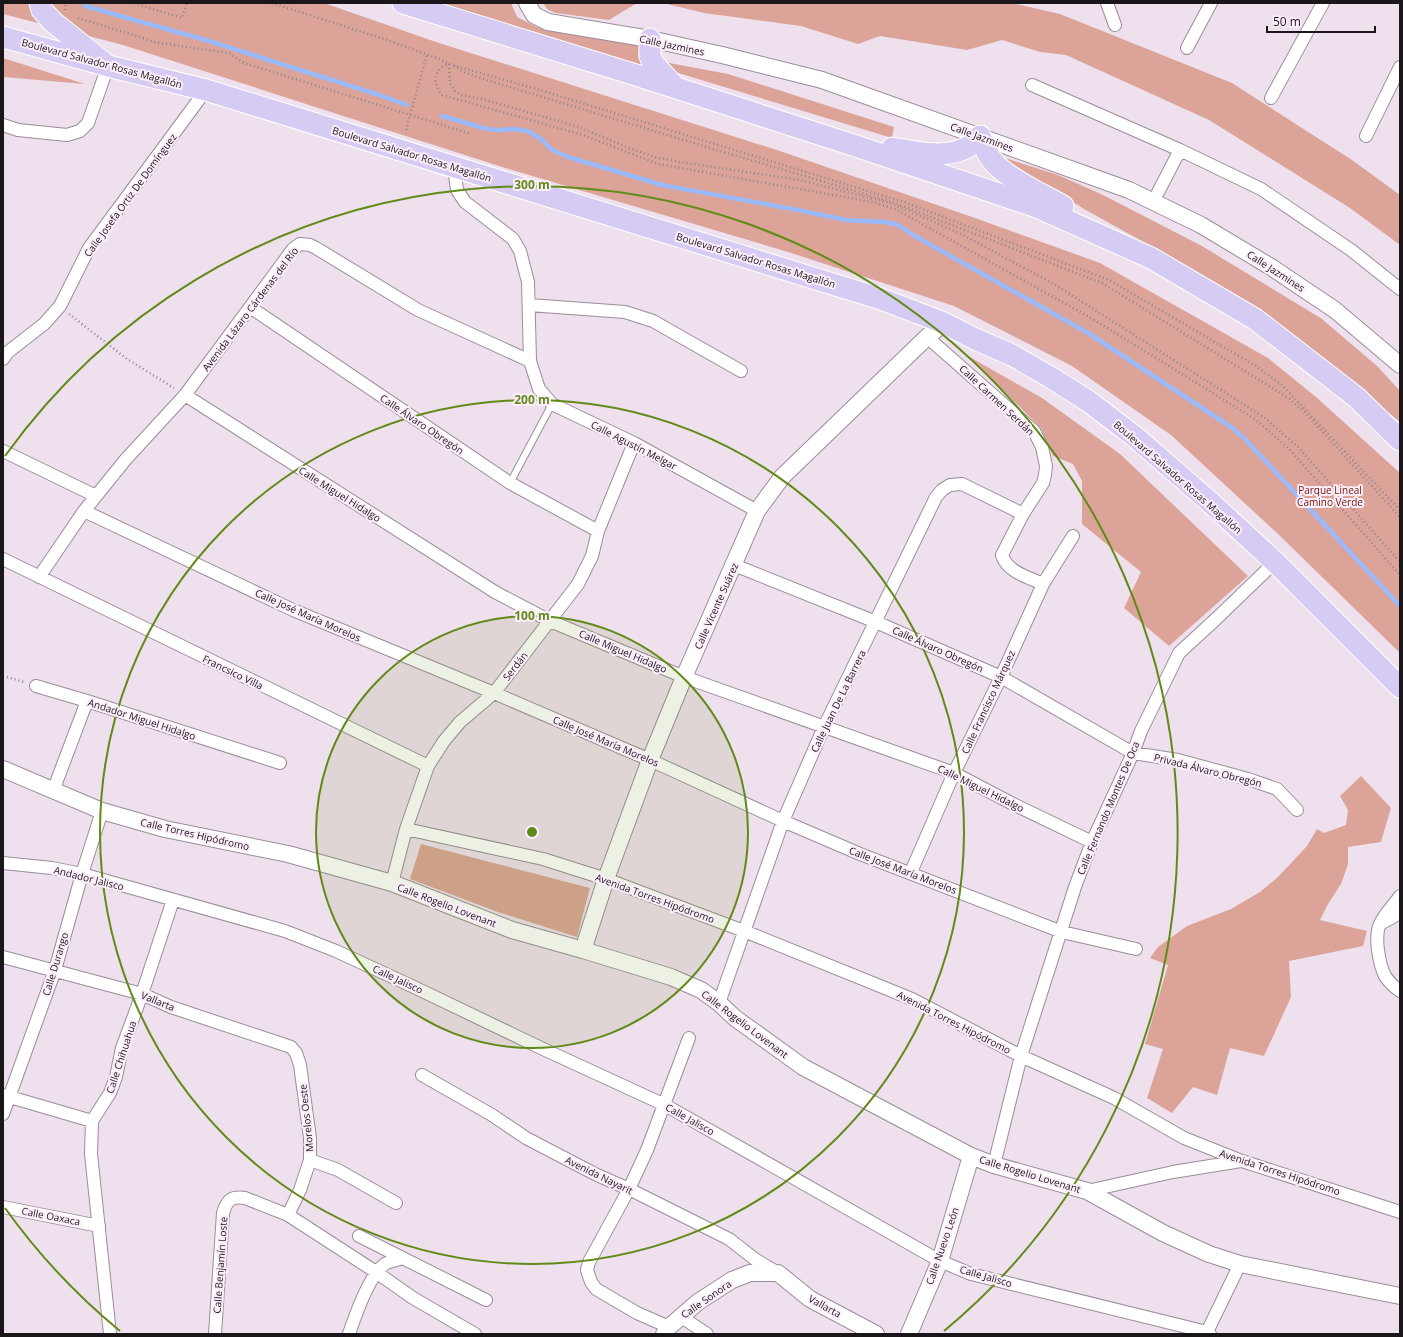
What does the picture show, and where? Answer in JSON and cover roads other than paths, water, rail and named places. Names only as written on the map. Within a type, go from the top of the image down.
[{"type":"highway","points":[[40,3],[42,10],[53,22],[108,66]]},
{"type":"highway","points":[[403,3],[836,140],[1037,207],[1151,258]]},
{"type":"highway","name":"Boulevard Salvador Rosas Magallón","points":[[3,37],[108,66],[206,90],[881,298],[944,323],[975,339],[1012,355],[1050,377],[1088,401],[1134,436],[1211,503],[1275,562],[1400,687]]},
{"type":"highway","points":[[650,39],[650,56],[653,64],[677,89]]},
{"type":"highway","points":[[836,140],[933,154],[946,154],[967,147],[980,136],[991,158],[1010,176],[1255,319],[1356,397],[1400,440]]},
{"type":"street","name":"Calle Jazmines","points":[[527,3],[534,15],[548,22],[650,39],[822,80],[1129,190],[1201,225],[1271,267],[1335,310],[1400,365]]},
{"type":"street","points":[[1107,3],[1115,25]]},
{"type":"street","points":[[1187,48],[1211,3]]},
{"type":"street","points":[[1271,98],[1323,3]]},
{"type":"street","points":[[3,125],[18,130],[67,136],[80,131],[88,123],[108,66]]},
{"type":"street","points":[[1366,136],[1400,67]]},
{"type":"street","points":[[1032,85],[1180,150],[1261,190],[1351,250],[1400,289]]},
{"type":"street","name":"Calle Josefa Ortiz De Domínguez","points":[[6,355],[44,324],[60,306],[89,248],[206,90]]},
{"type":"street","points":[[1153,202],[1180,150]]},
{"type":"street","name":"Calle Agustín Melgar","points":[[454,167],[457,190],[465,202],[513,238],[520,251],[528,282],[530,361],[539,389],[552,404],[634,443],[757,511]]},
{"type":"street","name":"Avenida Lázaro Cárdenas del Río","points":[[39,577],[84,511],[126,459],[185,395],[294,249],[300,244],[305,244],[316,248],[418,310],[530,361]]},
{"type":"street","points":[[529,305],[625,312],[653,321],[741,371]]},
{"type":"street","name":"Calle Álvaro Obregón","points":[[250,307],[510,483],[598,531]]},
{"type":"street","name":"Calle Vicente Suárez","points":[[583,950],[606,879],[650,760],[684,677],[757,511],[782,478],[927,337],[944,323]]},
{"type":"street","name":"Calle Carmen Serdán","points":[[927,337],[1034,431],[1042,447],[1046,466],[1043,483],[1023,514],[1002,555],[1004,561],[1013,570],[1042,584]]},
{"type":"street","name":"Calle Miguel Hidalgo","points":[[185,395],[495,592],[550,620],[684,677],[954,773],[1013,804],[1092,842]]},
{"type":"street","name":"Serdán","points":[[392,883],[406,829],[428,766],[444,741],[460,722],[494,693],[578,584],[592,556],[598,531],[634,443]]},
{"type":"street","points":[[3,451],[96,496]]},
{"type":"street","name":"Calle Juan De La Barrera","points":[[719,1003],[783,820],[824,727],[876,622],[900,568],[936,497],[942,490],[950,485],[962,484],[1023,514]]},
{"type":"street","name":"Calle José María Morelos","points":[[84,511],[293,610],[494,693],[650,760],[860,854],[911,872],[1062,932],[1136,949]]},
{"type":"street","name":"Calle Francisco Márquez","points":[[911,872],[954,773],[1001,677],[1042,584],[1073,536]]},
{"type":"street","name":"Francsico Villa","points":[[3,559],[428,766]]},
{"type":"street","name":"Calle Fernando Montes De Oca","points":[[994,1165],[1021,1056],[1062,932],[1075,887],[1092,842],[1133,753],[1141,731],[1179,653],[1275,562]]},
{"type":"street","name":"Calle Álvaro Obregón","points":[[734,565],[876,622],[1001,677],[1133,753]]},
{"type":"street","name":"Andador Miguel Hidalgo","points":[[36,686],[280,763]]},
{"type":"street","points":[[53,792],[87,701]]},
{"type":"street","name":"Privada Álvaro Obregón","points":[[1133,753],[1178,760],[1248,779],[1277,789],[1297,810]]},
{"type":"street","name":"Calle Torres Hipódromo","points":[[3,770],[102,811],[166,829],[288,854],[392,883]]},
{"type":"street","name":"Calle Durango","points":[[3,1114],[6,1096],[55,970],[82,874],[102,811]]},
{"type":"street","name":"Avenida Torres Hipódromo","points":[[406,829],[543,859],[606,879],[744,931],[912,999],[1021,1056],[1114,1098],[1184,1138],[1242,1161],[1400,1212]]},
{"type":"street","name":"Andador Jalisco","points":[[3,863],[52,868],[82,874],[173,900]]},
{"type":"street","name":"Calle Rogelio Lovenant","points":[[392,883],[512,930],[671,977],[701,990],[719,1003],[735,1018],[803,1067],[971,1156],[994,1165],[1087,1191],[1163,1233],[1208,1254],[1240,1264],[1400,1296]]},
{"type":"street","points":[[1400,896],[1379,924],[1378,935],[1378,950],[1385,976],[1400,991]]},
{"type":"street","name":"Calle Chihuahua","points":[[92,1120],[110,1092],[116,1077],[122,1048],[142,994],[173,900]]},
{"type":"street","name":"Calle Jalisco","points":[[173,900],[285,931],[336,951],[416,988],[665,1105],[940,1261],[971,1274],[1208,1333],[1240,1264]]},
{"type":"street","points":[[1379,924],[1400,913]]},
{"type":"street","name":"Vallarta","points":[[3,957],[142,994],[171,1007],[291,1047],[296,1052],[300,1065]]},
{"type":"street","points":[[689,1038],[647,1150],[629,1189],[587,1270],[596,1289],[637,1313],[671,1326],[707,1334]]},
{"type":"street","name":"Morelos Oeste","points":[[288,1215],[300,1190],[310,1160],[310,1138],[300,1065]]},
{"type":"street","name":"Avenida Nayarit","points":[[422,1075],[492,1115],[526,1138],[597,1175],[729,1238],[756,1260],[778,1273]]},
{"type":"street","points":[[6,1096],[92,1120],[91,1154],[110,1334]]},
{"type":"street","name":"Calle Nuevo León","points":[[909,1334],[940,1261],[971,1156]]},
{"type":"street","points":[[310,1160],[338,1170],[396,1203]]},
{"type":"street","name":"Calle Rogelio Lovenant","points":[[1087,1191],[1173,1172],[1242,1161]]},
{"type":"street","name":"Calle Benjamín Loste","points":[[215,1334],[223,1213],[226,1203],[230,1199],[239,1197],[245,1198],[288,1215]]},
{"type":"street","name":"Calle Oaxaca","points":[[3,1207],[99,1226]]},
{"type":"street","points":[[288,1215],[413,1298],[475,1334]]},
{"type":"street","points":[[359,1236],[486,1300]]},
{"type":"street","points":[[349,1334],[356,1314],[376,1272],[386,1263],[403,1258]]},
{"type":"street","name":"Calle Sonora","points":[[671,1326],[698,1302],[732,1280],[750,1273],[778,1273]]},
{"type":"street","name":"Vallarta","points":[[778,1273],[810,1299],[876,1334]]},
{"type":"lane","points":[[510,483],[552,404]]},
{"type":"waterway","points":[[85,6],[209,41],[407,105]]},
{"type":"waterway","points":[[442,116],[487,129],[513,129],[528,131],[541,139],[552,150],[568,157],[662,185],[846,220],[885,222],[898,225],[913,235],[1088,333],[1231,427],[1244,438],[1400,606]]},
{"type":"park label","name":"Parque Lineal Camino Verde","points":[[1330,496]]}]
